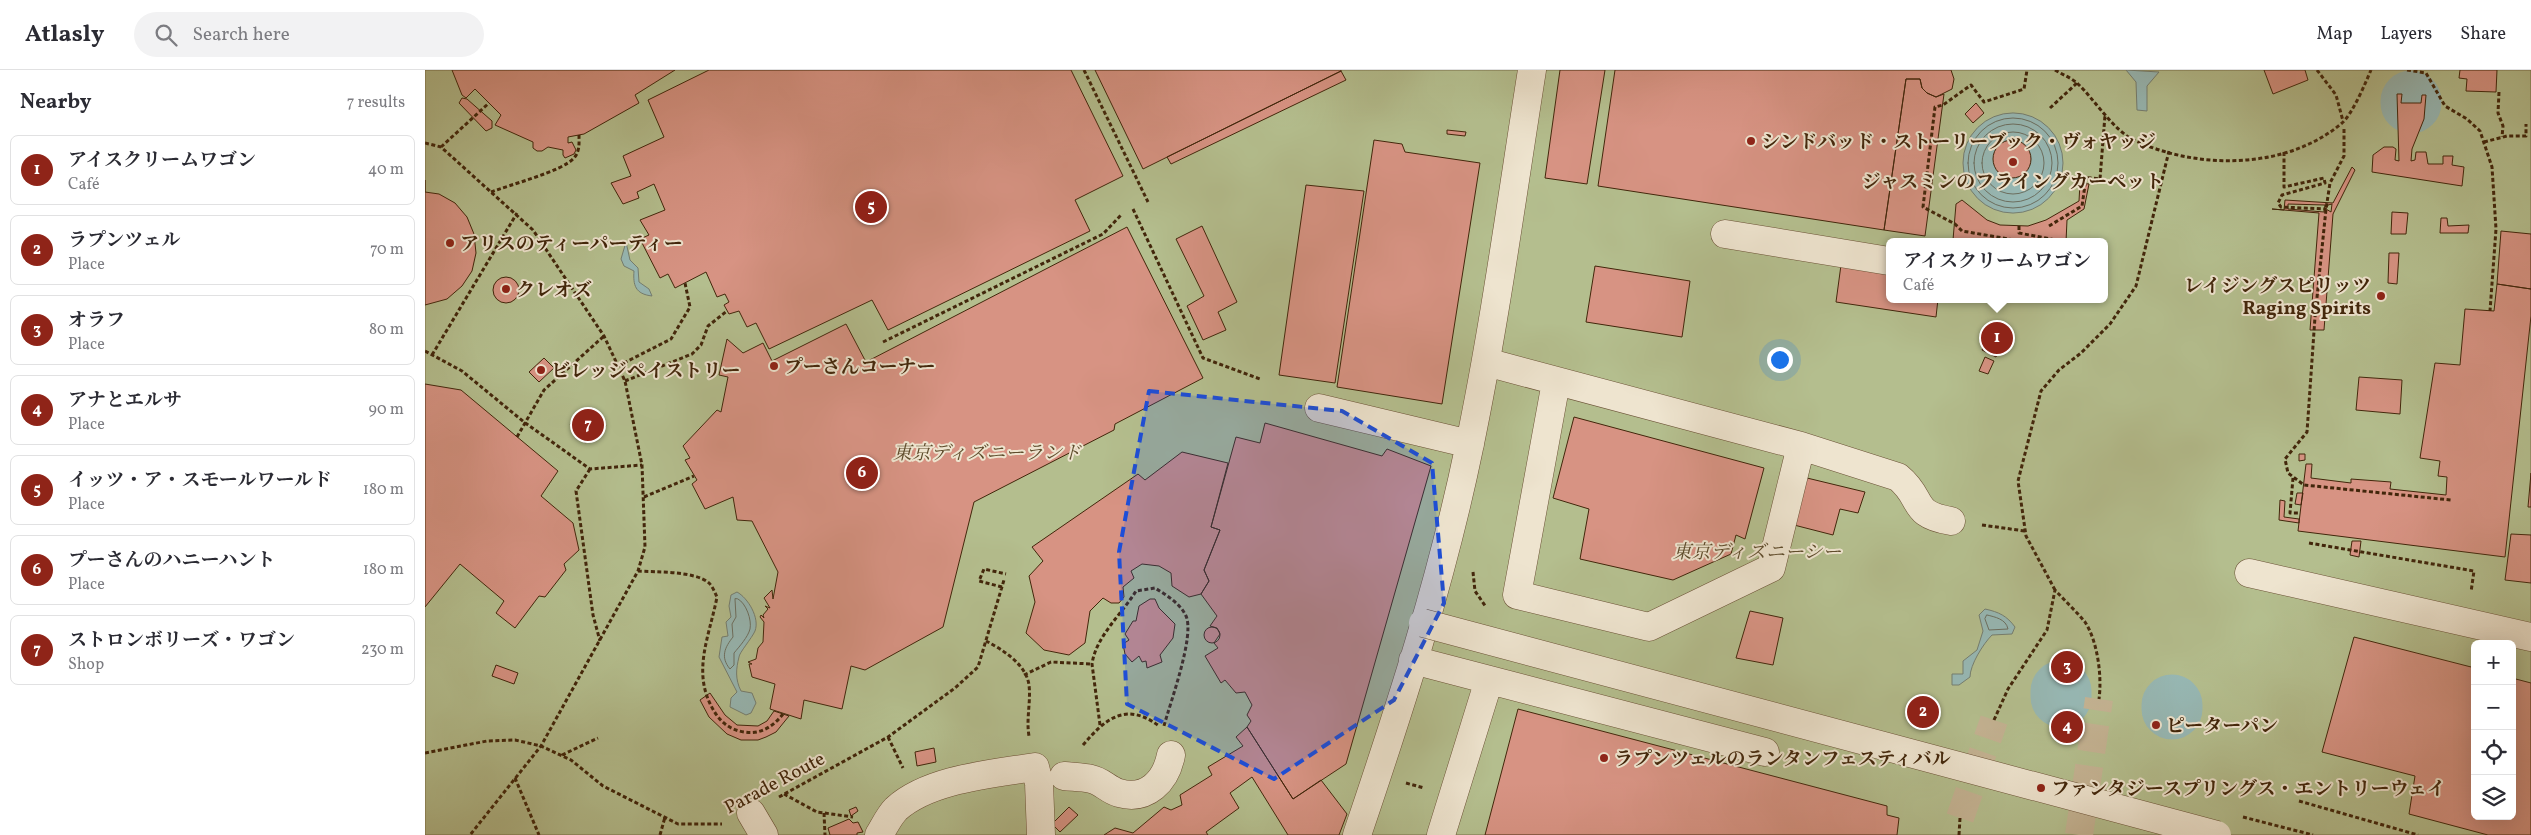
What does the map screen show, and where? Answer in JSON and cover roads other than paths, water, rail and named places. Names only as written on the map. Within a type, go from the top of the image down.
[{"type":"street","points":[[1357,835],[1413,660],[1470,444],[1486,362],[1532,70]]},
{"type":"street","points":[[1725,234],[1886,261]]},
{"type":"street","points":[[1486,362],[1801,446],[1898,477],[1907,484],[1925,514],[1933,518],[1951,521]]},
{"type":"street","points":[[1556,382],[1517,595],[1649,627],[1771,568],[1801,446]]},
{"type":"street","points":[[1319,408],[1470,444]]},
{"type":"street","points":[[2249,573],[2531,637]]},
{"type":"street","points":[[1423,623],[2217,835]]},
{"type":"street","points":[[1413,660],[1765,752]]},
{"type":"street","points":[[1441,835],[1489,680]]},
{"type":"street","points":[[1064,776],[1091,779],[1119,793],[1140,794],[1162,780],[1170,765],[1171,756]]},
{"type":"street","points":[[881,832],[896,810],[923,792],[968,778],[1035,767],[1039,783],[1041,835]]},
{"type":"water","points":[[2126,70],[2159,72],[2147,86],[2147,111],[2137,110],[2136,82]]},
{"type":"water","points":[[2013,113],[2032,117],[2049,127],[2059,144],[2063,163],[2059,182],[2049,199],[2032,209],[2013,213],[1994,209],[1977,199],[1967,182],[1963,163],[1967,144],[1977,127],[1994,117]]},
{"type":"water","points":[[626,242],[630,260],[638,268],[639,282],[649,289],[652,296],[642,293],[636,288],[634,271],[624,266],[621,259]]},
{"type":"water","points":[[737,592],[749,604],[756,620],[755,631],[740,655],[737,670],[741,691],[752,693],[756,703],[751,713],[746,715],[730,707],[731,698],[737,692],[719,657],[722,637],[728,636],[726,622],[731,617],[729,606],[731,595]]},
{"type":"water","points":[[1985,609],[2006,617],[2015,627],[2012,634],[1992,635],[1978,655],[1972,667],[1970,677],[1959,685],[1952,685],[1952,674],[1963,674],[1963,661],[1977,650],[1983,631],[1979,615]]},
{"type":"waterway","points":[[2061,691],[2061,697]]},
{"type":"tunnel","points":[[2079,835],[2099,699]]},
{"type":"tunnel","points":[[1960,818],[1994,720]]},
{"type":"place","name":"シンドバッド・ストーリーブック・ヴォヤッジ","points":[[1751,141]]},
{"type":"place","name":"ジャスミンのフライングカーペット","points":[[2013,162]]},
{"type":"place","name":"イッツ・ア・スモールワールド","points":[[871,207]]},
{"type":"place","name":"アリスのティーパーティー","points":[[450,243]]},
{"type":"place","name":"クレオズ","points":[[506,289]]},
{"type":"place","name":"レイジングスピリッツ Raging Spirits","points":[[2381,296]]},
{"type":"place","name":"アイスクリームワゴン","points":[[1997,338]]},
{"type":"place","name":"プーさんコーナー","points":[[774,366]]},
{"type":"place","name":"ビレッジペイストリー","points":[[541,370]]},
{"type":"place","name":"ストロンボリーズ・ワゴン","points":[[588,425]]},
{"type":"place","name":"プーさんのハニーハント","points":[[862,473]]},
{"type":"place","name":"オラフ","points":[[2067,667]]},
{"type":"place","name":"ラプンツェル","points":[[1923,712]]},
{"type":"place","name":"ピーターパン","points":[[2156,725]]},
{"type":"place","name":"アナとエルサ","points":[[2067,727]]},
{"type":"place","name":"ラプンツェルのランタンフェスティバル","points":[[1604,758]]},
{"type":"place","name":"ファンタジースプリングス・エントリーウェイ","points":[[2041,788]]},
{"type":"park label","name":"東京ディズニーランド","points":[[987,452]]},
{"type":"park label","name":"東京ディズニーシー","points":[[1757,551]]}]
